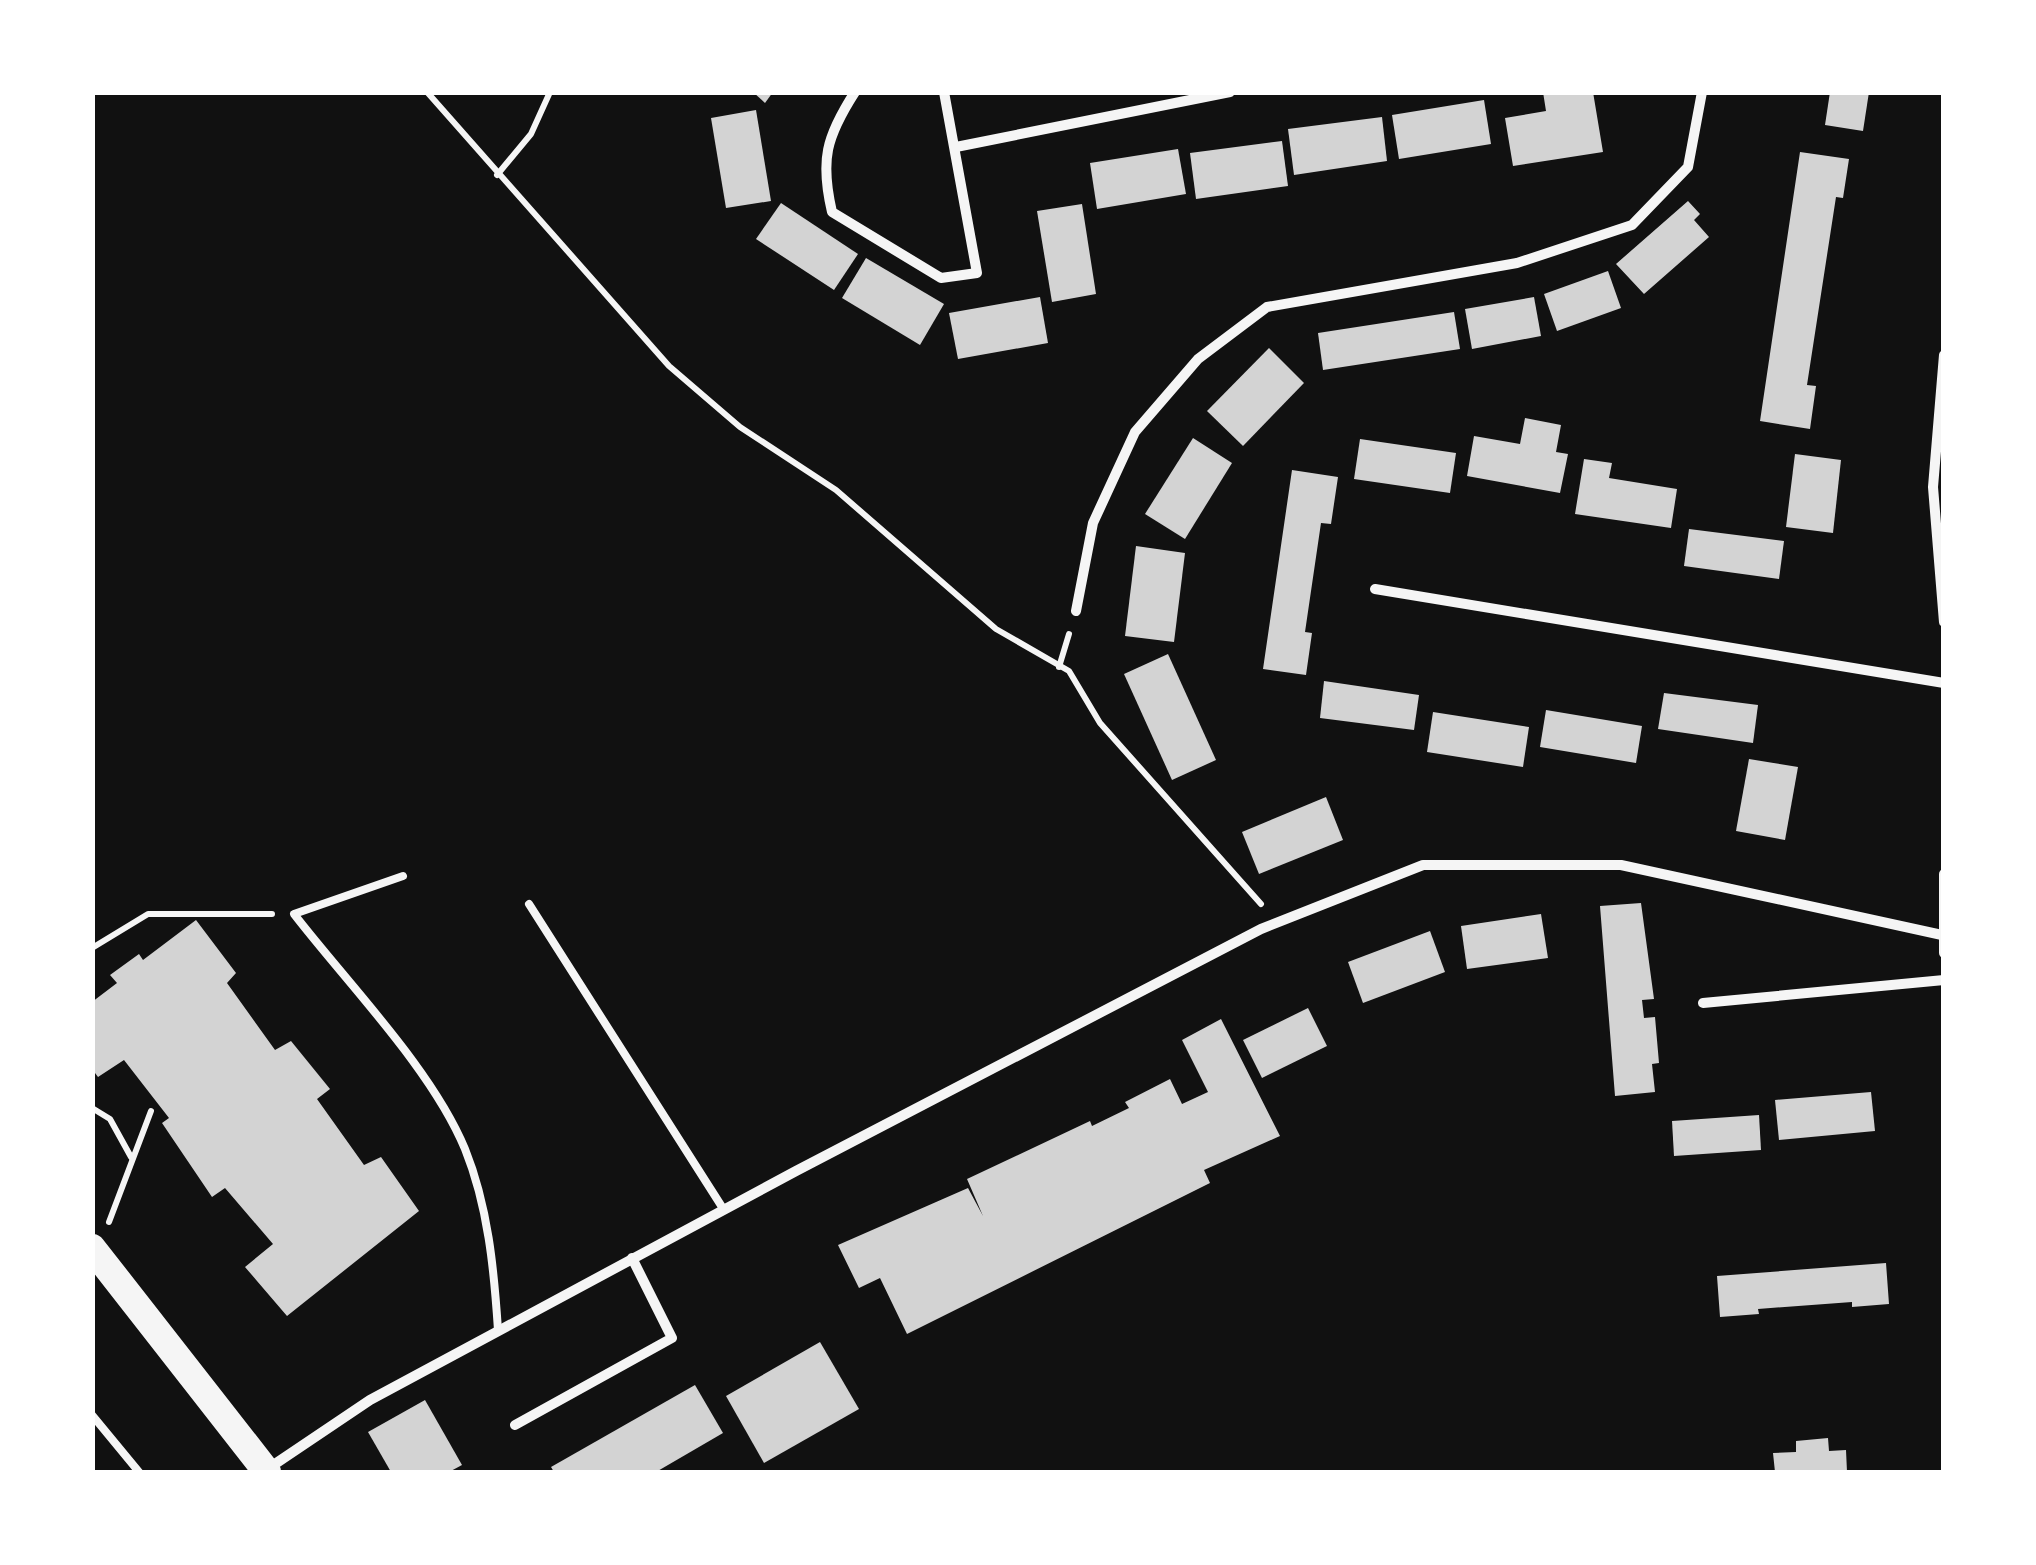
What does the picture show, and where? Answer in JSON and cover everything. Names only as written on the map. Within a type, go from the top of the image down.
[{"type":"highway","points":[[95,1251],[264,1472]]},
{"type":"street","points":[[855,92],[830,130],[824,176],[832,212],[940,278],[977,273],[944,92]]},
{"type":"street","points":[[956,146],[1230,92]]},
{"type":"street","points":[[1076,611],[1093,523],[1135,432],[1198,359],[1267,306],[1517,263],[1632,225],[1688,167],[1702,92]]},
{"type":"street","points":[[1944,354],[1933,487],[1944,622]]},
{"type":"street","points":[[1375,590],[1944,683]]},
{"type":"street","points":[[264,1472],[370,1400],[632,1258],[1274,924],[1423,865],[1621,865],[1942,935]]},
{"type":"street","points":[[1944,874],[1944,954]]},
{"type":"street","points":[[1703,1003],[1944,980]]},
{"type":"street","points":[[515,1425],[672,1338],[632,1258]]},
{"type":"lane","points":[[404,876],[294,914],[406,1054],[442,1105],[465,1150],[489,1236],[498,1330]]},
{"type":"lane","points":[[529,904],[724,1210]]},
{"type":"lane","points":[[92,1415],[139,1472]]},
{"type":"path","points":[[426,92],[669,366],[740,428],[836,490],[996,629],[1069,670],[1100,723],[1274,924]]},
{"type":"path","points":[[496,175],[531,134],[550,92]]},
{"type":"path","points":[[1059,666],[1076,611]]},
{"type":"path","points":[[92,948],[148,914],[294,914]]},
{"type":"path","points":[[92,1108],[110,1119],[132,1158]]},
{"type":"path","points":[[95,1251],[151,1111]]},
{"type":"building","points":[[753,92],[773,92],[765,103]]},
{"type":"building","points":[[1543,92],[1593,92],[1603,152],[1513,166],[1505,118],[1546,111]]},
{"type":"building","points":[[1830,92],[1869,92],[1863,131],[1825,125]]},
{"type":"building","points":[[1484,100],[1491,144],[1399,159],[1392,115]]},
{"type":"building","points":[[756,110],[771,201],[726,208],[711,118]]},
{"type":"building","points":[[1382,117],[1387,161],[1294,175],[1288,129]]},
{"type":"building","points":[[1282,141],[1288,186],[1196,199],[1190,153]]},
{"type":"building","points":[[1178,149],[1186,194],[1097,209],[1090,163]]},
{"type":"building","points":[[1800,152],[1849,159],[1843,198],[1836,197],[1807,385],[1816,386],[1810,429],[1760,421]]},
{"type":"building","points":[[1688,201],[1700,214],[1694,220],[1709,237],[1644,294],[1616,264]]},
{"type":"building","points":[[781,203],[858,254],[834,290],[756,239]]},
{"type":"building","points":[[1082,204],[1096,294],[1052,302],[1037,211]]},
{"type":"building","points":[[866,258],[944,304],[920,345],[842,298]]},
{"type":"building","points":[[1608,271],[1621,308],[1557,331],[1544,294]]},
{"type":"building","points":[[1040,297],[1048,343],[958,359],[949,313]]},
{"type":"building","points":[[1534,297],[1541,336],[1472,349],[1465,309]]},
{"type":"building","points":[[1454,312],[1460,349],[1323,370],[1318,333]]},
{"type":"building","points":[[1269,348],[1304,383],[1243,446],[1207,411]]},
{"type":"building","points":[[1525,418],[1561,425],[1556,452],[1568,454],[1560,493],[1467,476],[1474,436],[1520,444]]},
{"type":"building","points":[[1193,438],[1232,463],[1185,539],[1145,514]]},
{"type":"building","points":[[1360,439],[1456,453],[1450,493],[1354,479]]},
{"type":"building","points":[[1795,454],[1841,460],[1833,533],[1786,527]]},
{"type":"building","points":[[1584,459],[1612,463],[1609,478],[1677,489],[1671,528],[1575,514]]},
{"type":"building","points":[[1292,470],[1338,477],[1331,524],[1321,523],[1305,632],[1312,633],[1306,675],[1263,669]]},
{"type":"building","points":[[1689,529],[1784,541],[1779,579],[1684,566]]},
{"type":"building","points":[[1136,546],[1185,553],[1174,642],[1125,636]]},
{"type":"building","points":[[1168,654],[1216,760],[1172,780],[1124,674]]},
{"type":"building","points":[[1324,681],[1419,695],[1414,730],[1320,718]]},
{"type":"building","points":[[1664,693],[1758,705],[1753,743],[1658,729]]},
{"type":"building","points":[[1546,710],[1642,726],[1636,763],[1540,747]]},
{"type":"building","points":[[1433,712],[1529,727],[1523,767],[1427,752]]},
{"type":"building","points":[[1749,759],[1798,767],[1785,840],[1736,831]]},
{"type":"building","points":[[1326,797],[1343,840],[1259,874],[1242,832]]},
{"type":"building","points":[[1641,903],[1654,999],[1642,1000],[1644,1018],[1655,1017],[1659,1063],[1652,1064],[1655,1092],[1615,1096],[1600,906]]},
{"type":"building","points":[[1541,914],[1548,958],[1467,969],[1461,926]]},
{"type":"building","points":[[196,920],[236,973],[227,983],[275,1050],[291,1041],[330,1089],[317,1099],[364,1165],[381,1157],[419,1211],[287,1316],[245,1267],[273,1244],[225,1188],[212,1197],[162,1123],[169,1118],[124,1060],[98,1077],[92,1069],[92,1002],[117,983],[110,975],[139,954],[143,960]]},
{"type":"building","points":[[1430,931],[1445,972],[1363,1003],[1348,962]]},
{"type":"building","points":[[1308,1008],[1327,1046],[1262,1078],[1243,1040]]},
{"type":"building","points":[[1221,1019],[1280,1136],[1204,1170],[1210,1183],[907,1334],[880,1278],[859,1288],[838,1245],[968,1188],[983,1216],[967,1179],[1090,1121],[1092,1126],[1129,1108],[1125,1102],[1170,1079],[1182,1104],[1208,1092],[1182,1040]]},
{"type":"building","points":[[1871,1092],[1875,1131],[1779,1140],[1775,1100]]},
{"type":"building","points":[[1759,1115],[1761,1150],[1674,1156],[1672,1121]]},
{"type":"building","points":[[1886,1263],[1889,1304],[1852,1307],[1852,1302],[1758,1309],[1759,1314],[1720,1317],[1717,1276]]},
{"type":"building","points":[[820,1342],[859,1409],[764,1463],[726,1396]]},
{"type":"building","points":[[695,1385],[723,1433],[656,1472],[554,1472],[551,1467]]},
{"type":"building","points":[[425,1400],[462,1465],[449,1472],[391,1472],[368,1432]]},
{"type":"building","points":[[1828,1438],[1829,1451],[1846,1450],[1847,1472],[1775,1472],[1773,1453],[1796,1452],[1796,1441]]}]
